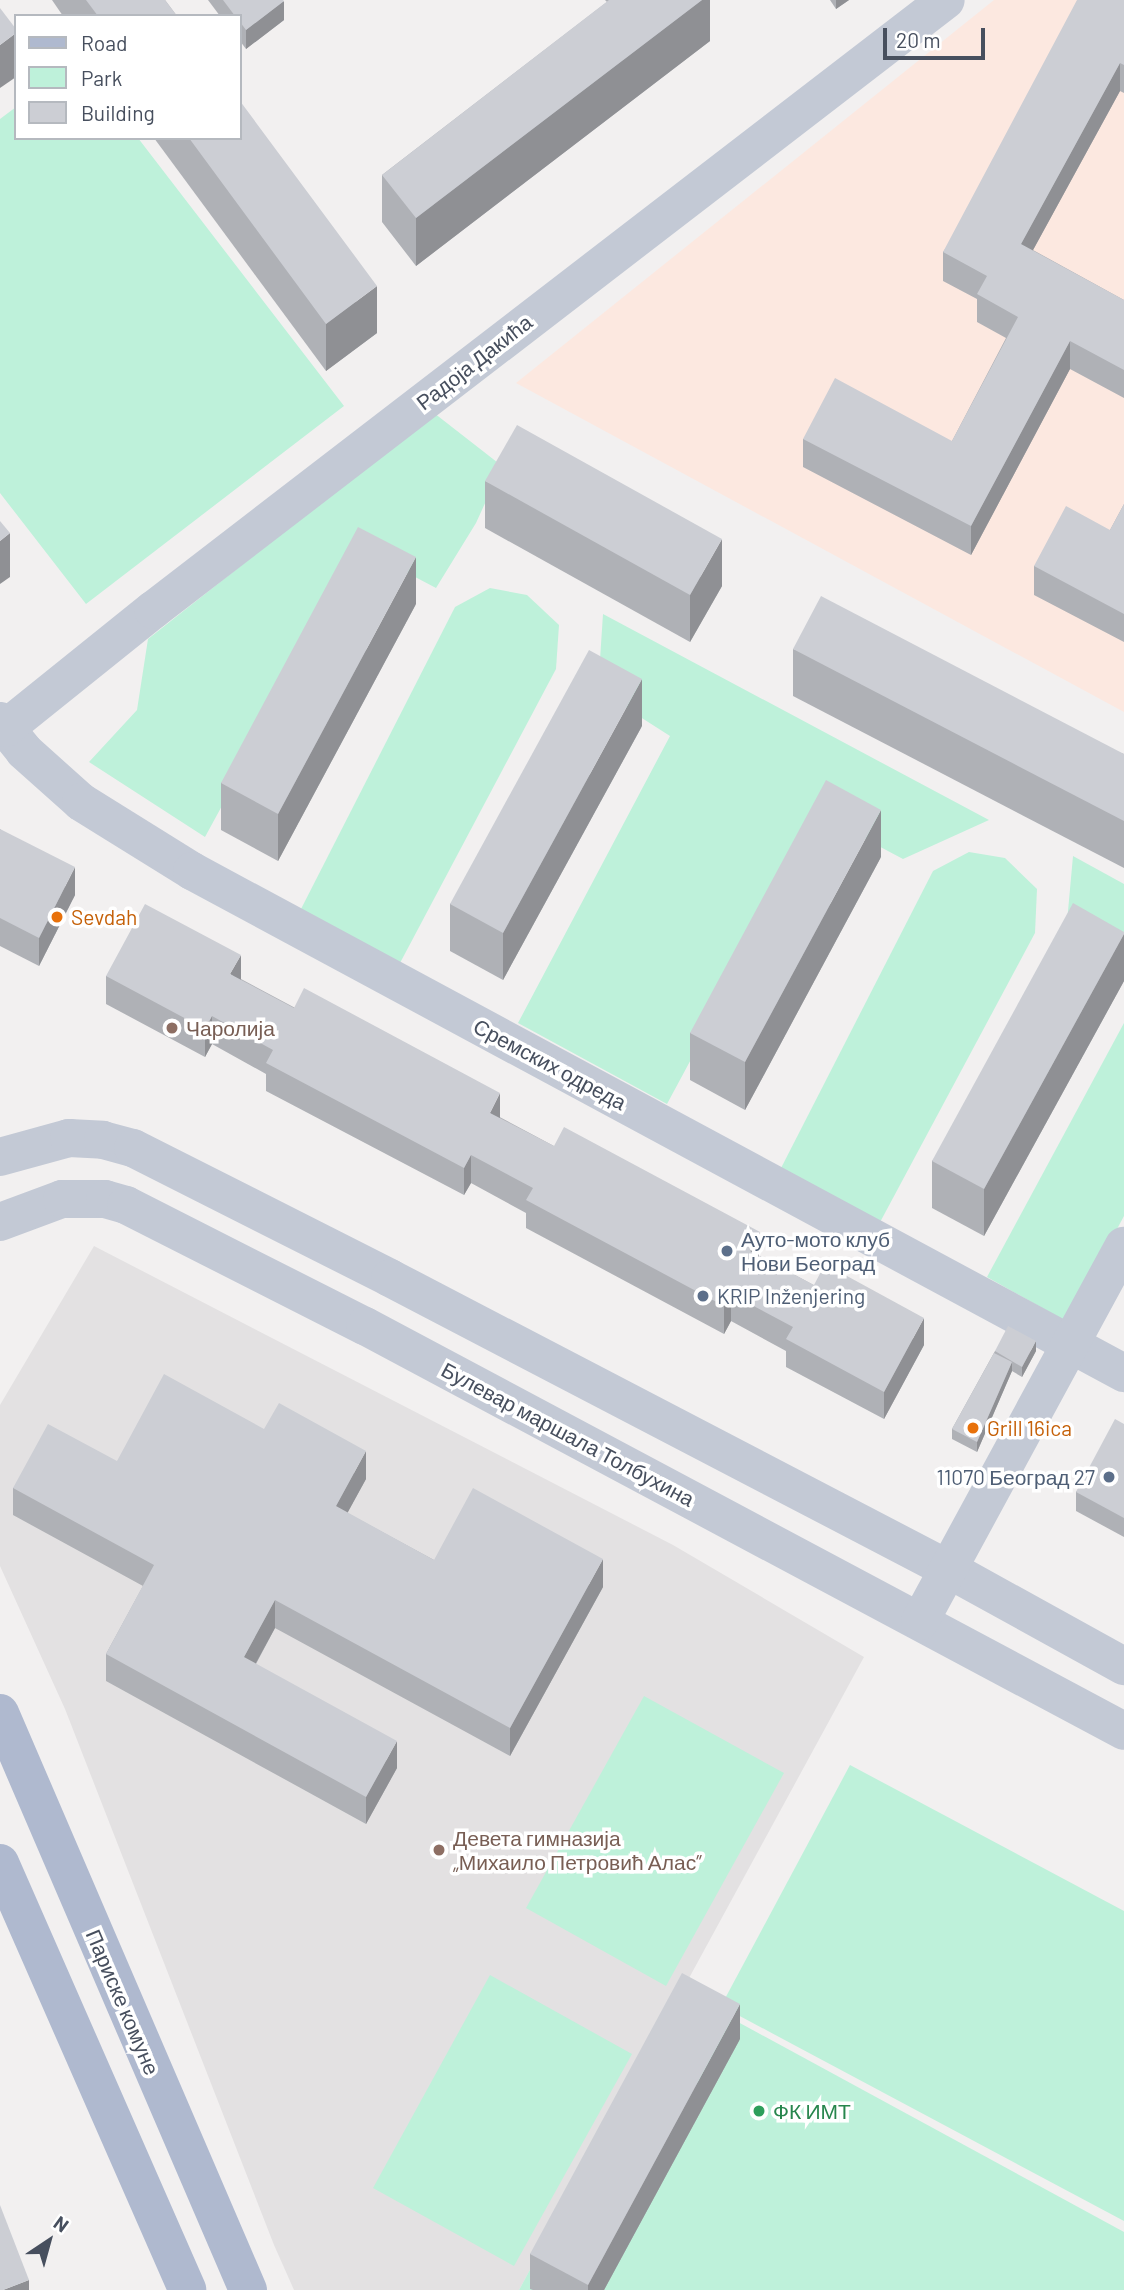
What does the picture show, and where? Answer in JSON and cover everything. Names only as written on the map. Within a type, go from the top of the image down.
[{"type":"main road","name":"Париске комуне","points":[[0,1713],[248,2290]]},
{"type":"main road","points":[[0,1863],[187,2290]]},
{"type":"street","name":"Радоја Дакића","points":[[3,725],[946,0]]},
{"type":"street","name":"Сремских одреда","points":[[3,725],[38,765],[81,802],[192,871],[1124,1373]]},
{"type":"street","points":[[0,1157],[69,1138],[103,1140],[133,1148],[390,1278],[948,1569],[1124,1665]]},
{"type":"street","name":"Булевар маршала Толбухина","points":[[0,1222],[62,1199],[105,1199],[127,1205],[365,1326],[1124,1731]]},
{"type":"street","points":[[920,1621],[1124,1246]]},
{"type":"shaded area","points":[[994,0],[1124,0],[1124,712],[516,383]]},
{"type":"shaded area","name":"Девета гимназија „Михаило Петровић Алас”","points":[[94,1246],[673,1545],[864,1657],[519,2290],[294,2290],[274,2245],[65,1709],[0,1566],[0,1405]]},
{"type":"green space","points":[[14,108],[14,140],[140,140],[344,406],[86,604],[0,493],[0,119]]},
{"type":"green space","points":[[434,413],[502,466],[476,523],[436,588],[362,549],[205,837],[89,762],[137,710],[148,639]]},
{"type":"green space","points":[[490,588],[527,595],[559,625],[556,669],[400,963],[301,909],[455,607]]},
{"type":"green space","points":[[603,614],[989,820],[903,859],[822,816],[667,1104],[518,1023],[670,736],[598,690]]},
{"type":"green space","points":[[969,852],[1005,858],[1037,889],[1035,933],[878,1226],[779,1172],[933,871]]},
{"type":"green space","points":[[1073,856],[1124,884],[1124,966],[1066,933]]},
{"type":"green space","points":[[1124,1023],[1124,1216],[1067,1322],[987,1277]]},
{"type":"green space","points":[[644,1696],[784,1773],[666,1986],[526,1908]]},
{"type":"green space","points":[[850,1765],[1124,1911],[1124,2221],[721,2006]]},
{"type":"green space","points":[[490,1975],[632,2054],[514,2266],[373,2188]]},
{"type":"green space","name":"ФК ИМТ","points":[[681,1991],[1124,2232],[1124,2290],[519,2290]]},
{"type":"building","points":[[86,0],[165,0],[176,14],[96,14]]},
{"type":"building","points":[[223,0],[284,1],[246,30],[242,25],[242,14],[234,14]]},
{"type":"building","points":[[609,0],[702,0],[416,218],[382,175]]},
{"type":"building","points":[[1077,0],[1124,0],[1124,65],[1120,63],[1021,244],[1124,300],[1124,370],[1070,341],[971,526],[803,439],[835,378],[952,441],[1018,317],[977,294],[987,276],[943,252]]},
{"type":"building","points":[[0,8],[14,26],[14,34],[0,45]]},
{"type":"building","points":[[242,104],[377,286],[326,324],[190,140],[242,140]]},
{"type":"building","points":[[517,425],[722,539],[690,595],[485,481]]},
{"type":"building","points":[[1124,504],[1124,614],[1034,566],[1066,506],[1110,530]]},
{"type":"building","points":[[0,521],[10,533],[0,541]]},
{"type":"building","points":[[358,527],[416,557],[278,814],[221,783]]},
{"type":"building","points":[[821,596],[1124,754],[1124,821],[793,649]]},
{"type":"building","points":[[589,650],[642,679],[503,933],[450,904]]},
{"type":"building","points":[[826,780],[881,810],[745,1062],[690,1033]]},
{"type":"building","points":[[0,829],[75,867],[39,938],[0,918]]},
{"type":"building","points":[[1073,903],[1124,934],[984,1189],[932,1161]]},
{"type":"building","points":[[145,904],[241,955],[230,974],[294,1008],[304,988],[500,1093],[490,1113],[554,1146],[564,1127],[760,1232],[750,1251],[814,1285],[825,1264],[924,1318],[884,1392],[786,1339],[793,1327],[731,1294],[724,1306],[526,1200],[533,1188],[471,1155],[464,1168],[266,1063],[273,1050],[212,1016],[205,1029],[106,976]]},
{"type":"building","points":[[1008,1326],[1036,1341],[1022,1367],[995,1351]]},
{"type":"building","points":[[994,1353],[1012,1362],[977,1442],[952,1429]]},
{"type":"building","points":[[164,1374],[264,1429],[279,1403],[366,1451],[336,1506],[434,1560],[473,1488],[603,1559],[510,1728],[275,1600],[244,1657],[397,1741],[366,1797],[106,1654],[154,1565],[13,1488],[48,1424],[117,1461]]},
{"type":"building","name":"11070 Београд 27","points":[[1115,1419],[1124,1424],[1124,1518],[1076,1492]]},
{"type":"building","name":"ФК ИМТ","points":[[682,1973],[740,2004],[588,2285],[530,2254]]},
{"type":"building","points":[[0,2205],[29,2280],[3,2290],[0,2290]]},
{"type":"place","name":"Sevdah","points":[[57,917]]},
{"type":"place","name":"Чаролија","points":[[172,1028]]},
{"type":"place","name":"Ауто-мото клуб Нови Београд","points":[[727,1251]]},
{"type":"place","name":"KRIP Inženjering","points":[[703,1296]]},
{"type":"place","name":"Grill 16ica","points":[[973,1428]]},
{"type":"place","name":"11070 Београд 27","points":[[1109,1477]]},
{"type":"place","name":"Девета гимназија „Михаило Петровић Алас”","points":[[439,1850]]},
{"type":"place","name":"ФК ИМТ","points":[[759,2111]]}]
